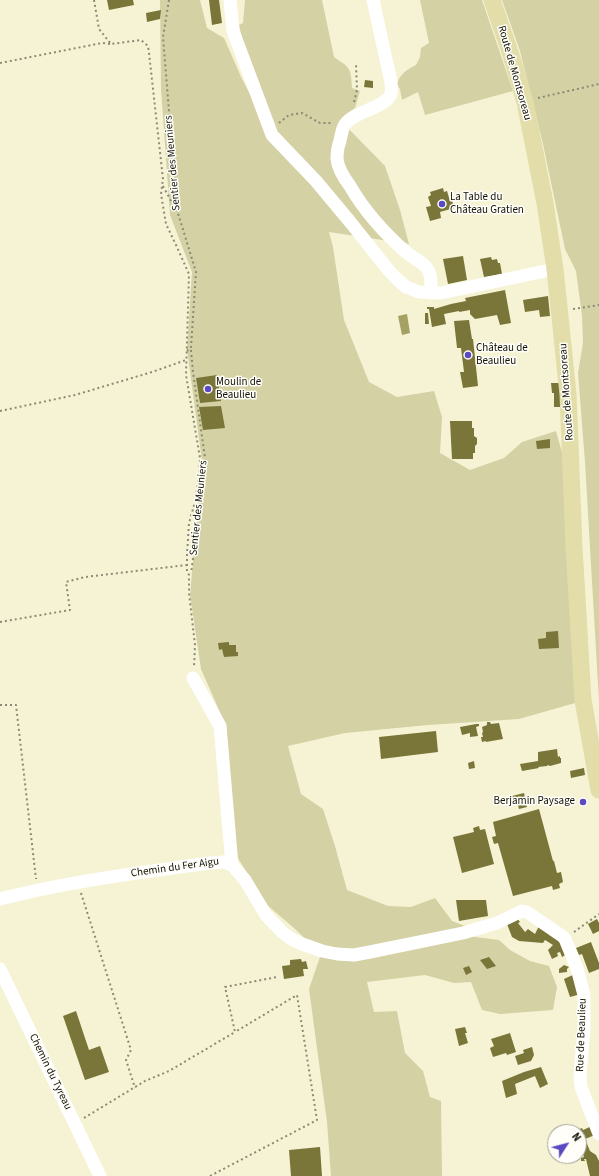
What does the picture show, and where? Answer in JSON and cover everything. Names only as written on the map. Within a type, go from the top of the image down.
[{"type":"main road","name":"Route de Montsoreau","points":[[492,0],[525,102],[545,203],[555,269],[568,394],[574,548],[583,693],[599,790]]},
{"type":"street","points":[[230,0],[233,32],[272,135],[316,181],[390,272],[406,287],[419,292],[441,293],[555,269]]},
{"type":"street","points":[[373,0],[391,82],[390,95],[385,101],[352,118],[344,126],[338,147],[337,159],[344,178],[357,199],[373,220],[408,254],[427,267],[431,281],[430,293]]},
{"type":"street","points":[[193,678],[220,726],[232,865]]},
{"type":"street","name":"Chemin du Fer Aigu","points":[[0,899],[77,882],[224,862],[232,865],[244,880],[266,915],[283,933],[302,944],[322,951],[337,954],[354,955],[400,947],[478,929],[497,923],[522,911],[528,912],[543,923]]},
{"type":"street","name":"Rue de Beaulieu","points":[[543,923],[562,936],[577,968],[584,995],[584,1028],[580,1076],[581,1087],[599,1134]]},
{"type":"street","name":"Chemin du Tyreau","points":[[0,969],[100,1176]]},
{"type":"path","points":[[94,0],[99,29],[110,44]]},
{"type":"path","name":"Sentier des Meuniers","points":[[170,0],[163,37],[177,210],[196,272],[191,348],[192,372],[206,465],[191,573]]},
{"type":"path","points":[[0,63],[102,43],[110,44],[141,40],[148,46],[163,179],[161,194],[166,224],[189,274],[186,375],[200,458],[195,502],[189,523],[187,565],[189,575],[188,593],[195,645],[193,678]]},
{"type":"path","points":[[352,106],[355,101],[357,90],[356,64]]},
{"type":"path","points":[[525,102],[599,84]]},
{"type":"path","points":[[270,129],[289,115],[302,113],[320,123],[334,123]]},
{"type":"path","points":[[162,184],[177,210]]},
{"type":"path","points":[[560,311],[599,305]]},
{"type":"path","points":[[186,351],[191,348]]},
{"type":"path","points":[[0,411],[75,395],[152,372],[186,360]]},
{"type":"path","points":[[0,622],[70,610],[66,582],[85,576],[187,565]]},
{"type":"path","points":[[0,705],[16,705],[37,890]]},
{"type":"path","points":[[77,882],[131,1050],[126,1060],[135,1088]]},
{"type":"path","points":[[564,939],[599,914]]},
{"type":"path","points":[[235,1032],[225,987],[277,977]]},
{"type":"path","points":[[75,1124],[145,1081],[169,1071],[297,994],[317,1120],[210,1176]]},
{"type":"shaded area","points":[[160,0],[200,0],[207,28],[224,38],[242,79],[267,125],[245,51],[239,25],[243,23],[245,0],[322,0],[334,57],[349,69],[352,88],[360,91],[355,108],[341,121],[385,166],[400,210],[409,244],[329,232],[333,247],[344,320],[369,382],[397,397],[434,391],[442,417],[440,453],[470,470],[504,458],[522,442],[556,431],[563,456],[575,703],[519,719],[428,725],[345,733],[288,746],[301,794],[323,809],[347,890],[388,906],[411,907],[435,898],[452,921],[468,927],[475,937],[499,940],[510,950],[530,961],[549,966],[557,987],[553,1010],[500,1014],[482,1010],[471,982],[454,983],[425,975],[367,982],[374,1012],[397,1011],[405,1053],[423,1071],[430,1097],[441,1101],[442,1176],[331,1176],[327,1122],[309,989],[321,954],[267,905],[236,855],[226,726],[201,669],[190,595],[202,461],[187,349],[192,272],[170,215],[161,89]]},
{"type":"shaded area","points":[[420,0],[482,0],[513,91],[425,115],[418,92],[402,100],[400,89],[397,84],[398,81],[404,73],[416,65],[420,57],[421,48],[429,43]]},
{"type":"shaded area","points":[[502,0],[599,0],[599,701],[585,462],[578,373],[583,343],[582,316],[576,271],[565,249],[543,144],[520,51]]},
{"type":"shaded area","points":[[407,314],[410,333],[402,335],[398,316]]},
{"type":"building","points":[[107,0],[133,0],[134,5],[109,10]]},
{"type":"building","points":[[209,0],[219,0],[222,23],[212,25]]},
{"type":"building","points":[[161,10],[160,19],[147,22],[146,13]]},
{"type":"building","points":[[365,80],[373,81],[373,88],[364,87]]},
{"type":"building","name":"La Table du Château Gratien","points":[[443,188],[444,192],[447,191],[450,201],[452,200],[454,208],[440,212],[441,218],[430,221],[426,207],[431,206],[428,197],[431,195],[430,192]]},
{"type":"building","points":[[463,256],[467,280],[448,284],[443,259]]},
{"type":"building","points":[[491,257],[492,260],[497,259],[498,263],[500,263],[502,274],[484,277],[480,259]]},
{"type":"building","points":[[505,290],[511,323],[500,325],[497,315],[475,319],[470,314],[470,310],[444,314],[446,324],[432,327],[429,309],[427,309],[427,307],[434,307],[434,309],[466,301],[465,298]]},
{"type":"building","points":[[548,296],[550,316],[540,317],[539,310],[525,312],[523,300]]},
{"type":"building","points":[[425,313],[428,313],[429,324],[425,324]]},
{"type":"building","points":[[469,320],[473,339],[478,386],[463,388],[460,372],[464,372],[461,348],[457,348],[454,321]]},
{"type":"building","name":"Moulin de Beaulieu","points":[[217,375],[221,401],[200,403],[196,378]]},
{"type":"building","points":[[551,383],[560,383],[560,407],[554,407],[554,393],[552,393]]},
{"type":"building","name":"Moulin de Beaulieu","points":[[221,406],[225,428],[203,430],[199,407]]},
{"type":"building","points":[[450,421],[472,421],[474,436],[477,438],[473,459],[452,459]]},
{"type":"building","points":[[550,439],[550,448],[537,449],[536,441]]},
{"type":"building","points":[[558,631],[559,648],[539,649],[538,639],[546,638],[546,632]]},
{"type":"building","points":[[229,642],[229,645],[236,645],[236,652],[238,652],[238,656],[224,657],[222,649],[219,650],[218,643]]},
{"type":"building","points":[[487,722],[490,722],[491,724],[499,723],[503,739],[482,742],[482,727],[487,725]]},
{"type":"building","points":[[479,724],[479,726],[476,727],[478,736],[470,737],[470,733],[462,735],[460,727]]},
{"type":"building","points":[[436,731],[438,752],[381,759],[379,737]]},
{"type":"building","points":[[557,749],[558,757],[560,756],[561,758],[561,763],[522,771],[520,764],[538,761],[538,752]]},
{"type":"building","points":[[474,761],[475,768],[469,769],[468,763]]},
{"type":"building","points":[[584,768],[585,775],[571,778],[570,771]]},
{"type":"building","points":[[524,793],[527,807],[519,809],[517,802],[510,803],[508,797]]},
{"type":"building","points":[[539,809],[553,861],[557,873],[561,872],[563,882],[559,884],[560,888],[553,890],[552,886],[513,896],[498,843],[494,844],[492,837],[496,836],[493,822]]},
{"type":"building","points":[[479,826],[480,830],[485,829],[494,864],[462,873],[453,837],[474,832],[473,828]]},
{"type":"building","points":[[456,900],[486,900],[488,916],[459,921]]},
{"type":"building","points":[[517,918],[520,922],[518,923],[525,932],[528,929],[535,934],[539,926],[560,938],[567,954],[562,957],[560,952],[557,953],[558,956],[552,959],[548,950],[553,945],[545,940],[543,943],[519,941],[512,937],[507,924]]},
{"type":"building","points":[[597,919],[599,923],[599,931],[593,934],[588,924]]},
{"type":"building","points":[[591,942],[599,963],[599,969],[589,973],[582,954],[579,955],[576,948]]},
{"type":"building","points":[[489,957],[496,966],[487,969],[480,960]]},
{"type":"building","points":[[301,959],[302,962],[306,961],[308,969],[303,969],[304,976],[284,979],[282,966],[290,965],[290,960]]},
{"type":"building","points":[[564,965],[569,967],[567,972],[559,973],[559,969]]},
{"type":"building","points":[[469,966],[472,972],[466,975],[463,968]]},
{"type":"building","points":[[575,974],[581,994],[570,997],[564,979]]},
{"type":"building","points":[[76,1011],[89,1050],[100,1046],[109,1072],[85,1080],[63,1016]]},
{"type":"building","points":[[465,1027],[468,1043],[459,1046],[455,1029]]},
{"type":"building","points":[[510,1033],[516,1052],[493,1057],[490,1048],[494,1046],[491,1039]]},
{"type":"building","points":[[532,1047],[534,1055],[531,1061],[518,1065],[515,1056],[524,1053],[523,1050]]},
{"type":"building","points":[[541,1067],[548,1084],[540,1088],[535,1076],[515,1084],[517,1094],[506,1098],[502,1081]]},
{"type":"building","points":[[592,1126],[595,1135],[587,1138],[587,1128]]},
{"type":"building","points":[[587,1144],[590,1151],[596,1155],[599,1161],[599,1176],[590,1176],[587,1163]]},
{"type":"building","points":[[320,1147],[322,1176],[291,1176],[289,1150]]},
{"type":"place","name":"La Table du Château Gratien","points":[[442,204]]},
{"type":"place","name":"Château de Beaulieu","points":[[468,355]]},
{"type":"place","name":"Moulin de Beaulieu","points":[[208,389]]},
{"type":"place","name":"Berjamin Paysage","points":[[583,802]]}]
